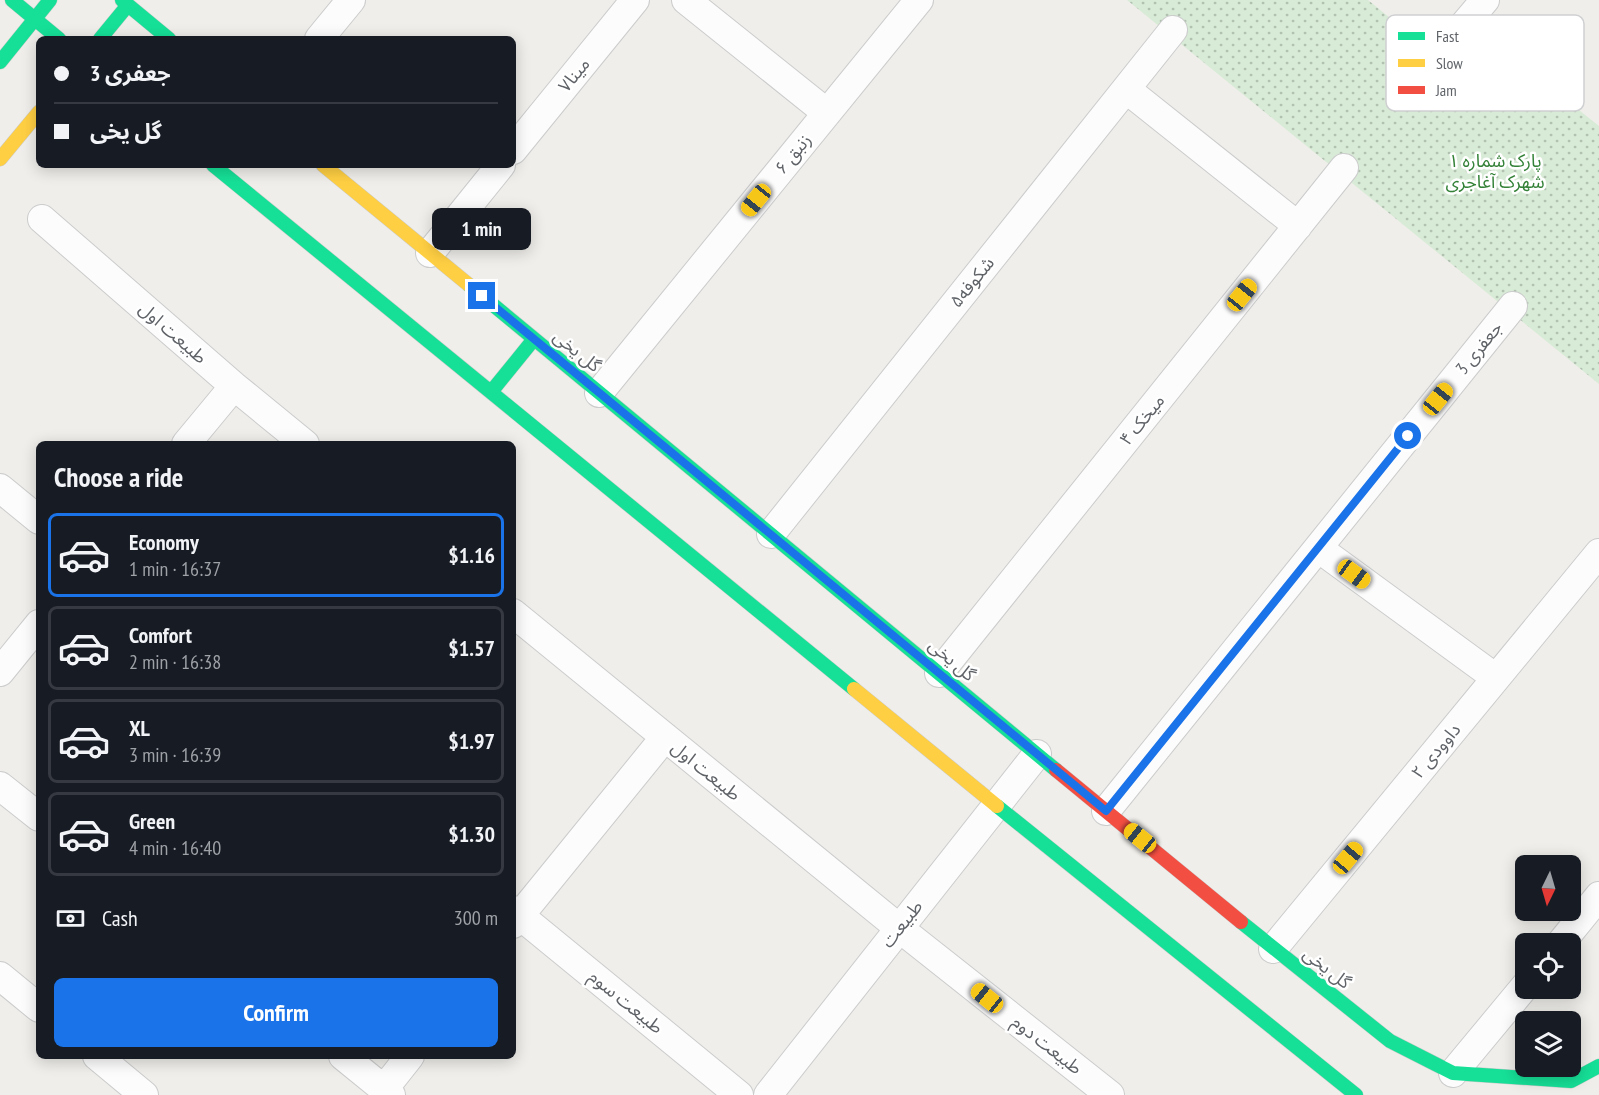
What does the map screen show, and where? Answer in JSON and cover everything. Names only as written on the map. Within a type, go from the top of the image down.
[{"type":"street","points":[[12,0],[55,36]]},
{"type":"street","points":[[0,62],[50,0]]},
{"type":"street","points":[[321,36],[351,0]]},
{"type":"street","name":"مینا۷","points":[[516,146],[635,0]]},
{"type":"street","points":[[686,0],[827,112]]},
{"type":"street","name":"زنبق ۶","points":[[599,393],[919,0]]},
{"type":"street","points":[[1472,15],[1485,0]]},
{"type":"street","points":[[102,36],[125,3],[165,36]]},
{"type":"street","name":"شکوفه۵","points":[[771,534],[1173,30]]},
{"type":"street","points":[[1126,89],[1298,226]]},
{"type":"street","points":[[0,159],[36,116]]},
{"type":"street","points":[[217,168],[996,805],[1356,1095]]},
{"type":"street","name":"گل یخی","points":[[327,168],[1273,949],[1390,1041],[1453,1073],[1570,1081],[1599,1066]]},
{"type":"street","points":[[430,253],[499,168]]},
{"type":"street","name":"میخک ۴","points":[[939,673],[1344,168]]},
{"type":"street","name":"طبیعت اول","points":[[42,219],[234,386],[301,441]]},
{"type":"street","name":"3 جعفری","points":[[1106,811],[1513,306]]},
{"type":"street","points":[[491,392],[534,339]]},
{"type":"street","points":[[188,441],[234,386]]},
{"type":"street","points":[[0,488],[36,518]]},
{"type":"street","points":[[1318,548],[1496,678]]},
{"type":"street","name":"داوودی ۲","points":[[1273,949],[1599,553]]},
{"type":"street","name":"طبیعت اول","points":[[516,615],[899,928]]},
{"type":"street","points":[[0,672],[36,628]]},
{"type":"street","points":[[516,915],[665,737]]},
{"type":"street","name":"طبیعت","points":[[768,1095],[1037,754]]},
{"type":"street","points":[[0,786],[36,815]]},
{"type":"street","points":[[1569,933],[1599,896]]},
{"type":"street","name":"طبیعت سوم","points":[[516,917],[739,1095]]},
{"type":"street","name":"طبیعت دوم","points":[[899,928],[1110,1095]]},
{"type":"street","points":[[0,976],[36,1006]]},
{"type":"street","points":[[1453,1073],[1515,998]]},
{"type":"street","points":[[101,1059],[144,1095]]},
{"type":"street","points":[[347,1059],[388,1092],[408,1059]]},
{"type":"green space","name":"پارک شماره ۱ شهرک آغاجری","points":[[1127,0],[1368,0],[1386,15],[1386,111],[1580,111],[1599,126],[1599,384]]},
{"type":"traffic: fast","points":[[12,0],[55,36]]},
{"type":"traffic: fast","points":[[0,62],[50,0]]},
{"type":"traffic: fast","points":[[122,0],[165,36]]},
{"type":"traffic: fast","points":[[102,36],[128,5]]},
{"type":"traffic: fast","points":[[217,168],[854,689]]},
{"type":"traffic: fast","points":[[469,285],[1056,770]]},
{"type":"traffic: fast","points":[[491,392],[534,339]]},
{"type":"traffic: fast","points":[[997,806],[1356,1095]]},
{"type":"traffic: fast","points":[[1241,922],[1390,1041],[1453,1073],[1571,1081],[1599,1066]]},
{"type":"traffic: slow","points":[[0,159],[36,116]]},
{"type":"traffic: slow","points":[[327,168],[469,285]]},
{"type":"traffic: slow","points":[[854,689],[997,806]]},
{"type":"traffic: jam","points":[[1056,770],[1241,922]]},
{"type":"route","points":[[482,296],[1106,811],[1408,436]]}]
